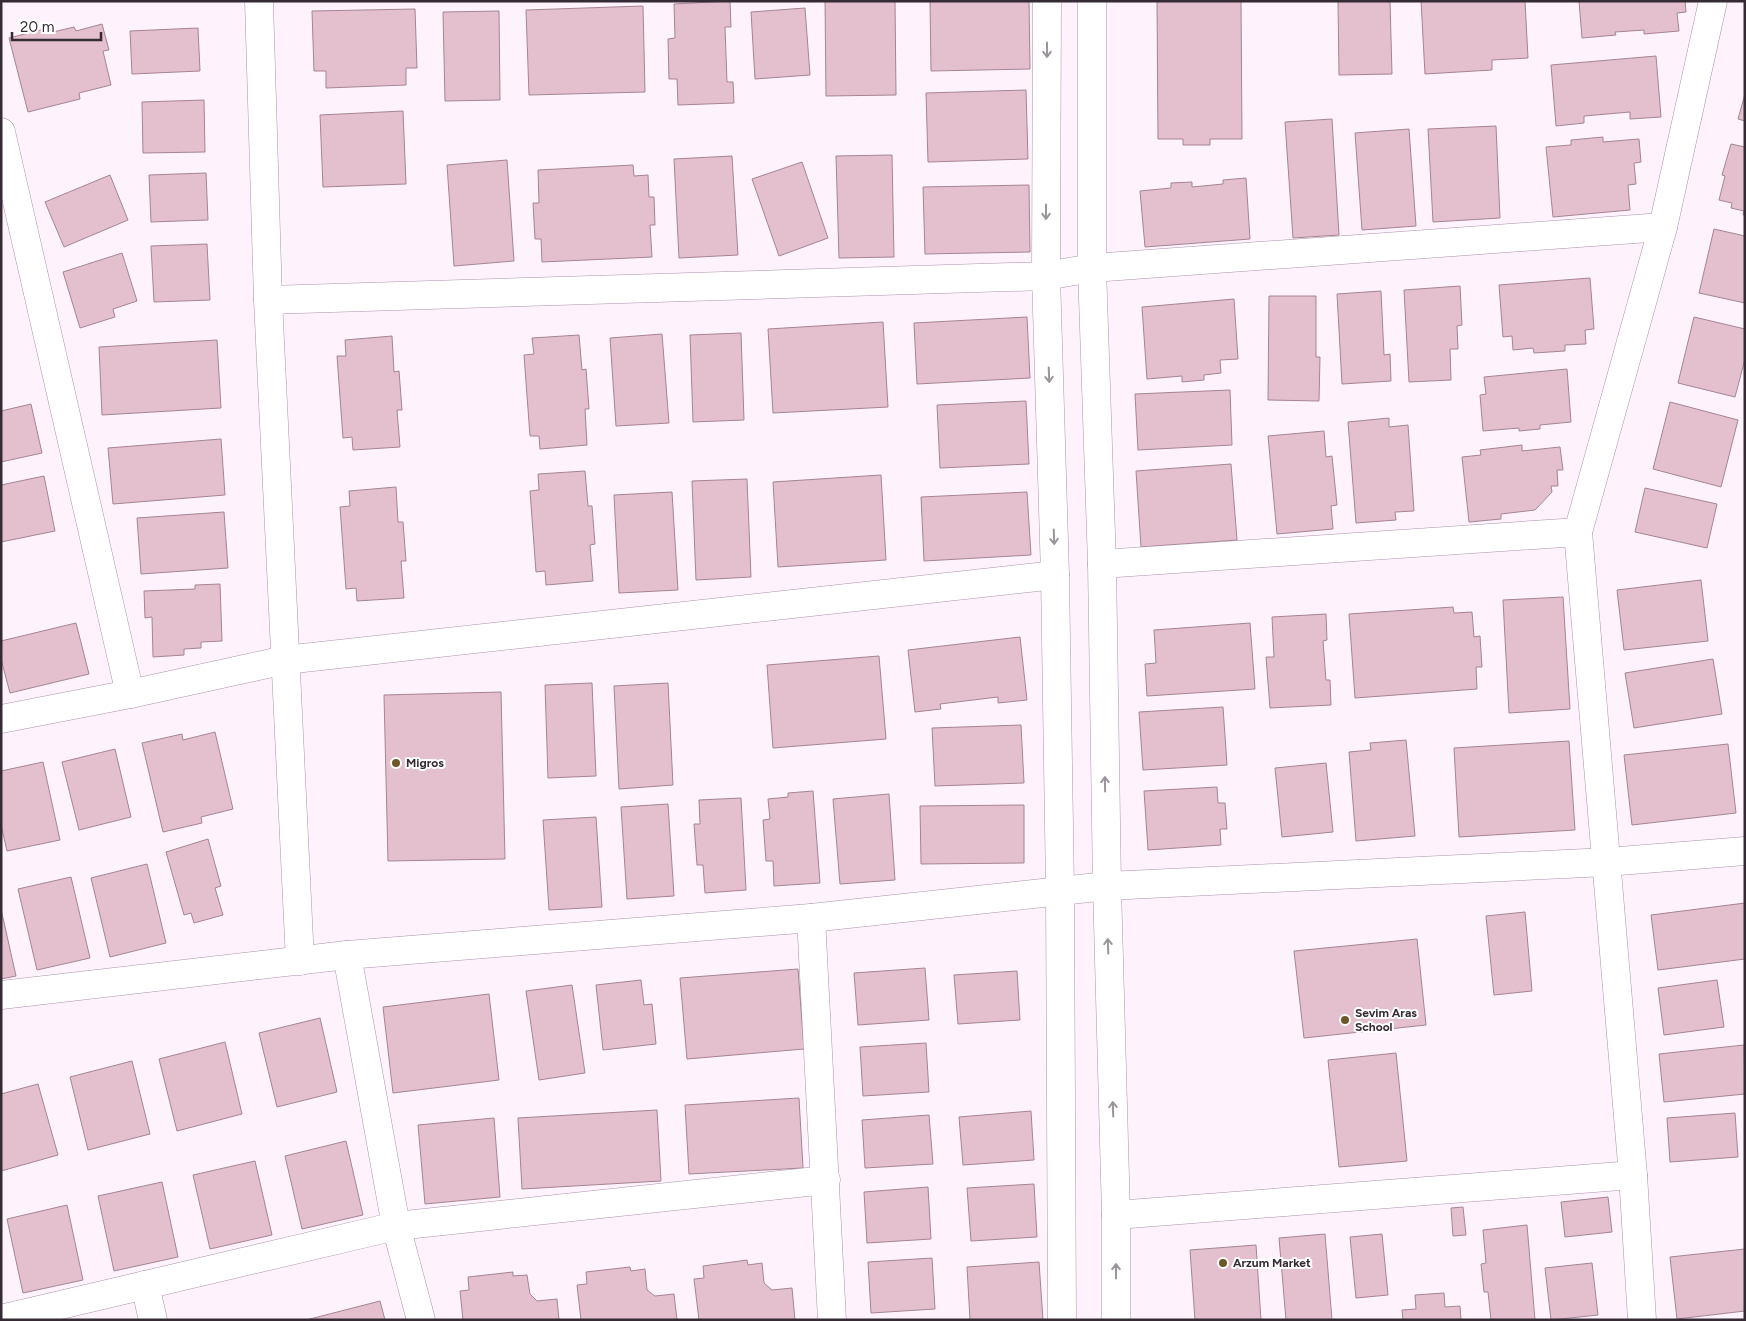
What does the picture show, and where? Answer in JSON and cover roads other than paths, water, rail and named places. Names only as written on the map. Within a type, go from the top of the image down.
[{"type":"street","points":[[259,1],[268,300],[300,961]]},
{"type":"street","points":[[1047,1],[1046,276],[1055,575],[1060,890],[1062,1320]]},
{"type":"street","points":[[1092,1],[1092,268],[1102,564],[1107,886],[1116,1215],[1116,1320]]},
{"type":"street","points":[[1642,1320],[1607,862],[1578,532],[1663,227],[1713,1]]},
{"type":"street","points":[[1,132],[130,694]]},
{"type":"street","points":[[268,300],[1046,276],[1092,268],[1663,227]]},
{"type":"street","points":[[1102,564],[1578,532]]},
{"type":"street","points":[[1,719],[130,694],[285,660],[1055,575]]},
{"type":"street","points":[[1,995],[347,955],[811,918],[1107,886],[1607,862],[1745,851]]},
{"type":"street","points":[[811,918],[832,1320]]},
{"type":"street","points":[[347,955],[396,1226],[421,1320]]},
{"type":"street","points":[[1116,1215],[1632,1175]]},
{"type":"street","points":[[1,1318],[396,1226],[826,1180]]},
{"type":"street","points":[[145,1285],[154,1320]]},
{"type":"place","name":"Migros","points":[[396,763]]},
{"type":"place","name":"Sevim Aras School","points":[[1345,1020]]},
{"type":"place","name":"Arzum Market","points":[[1223,1263]]}]
